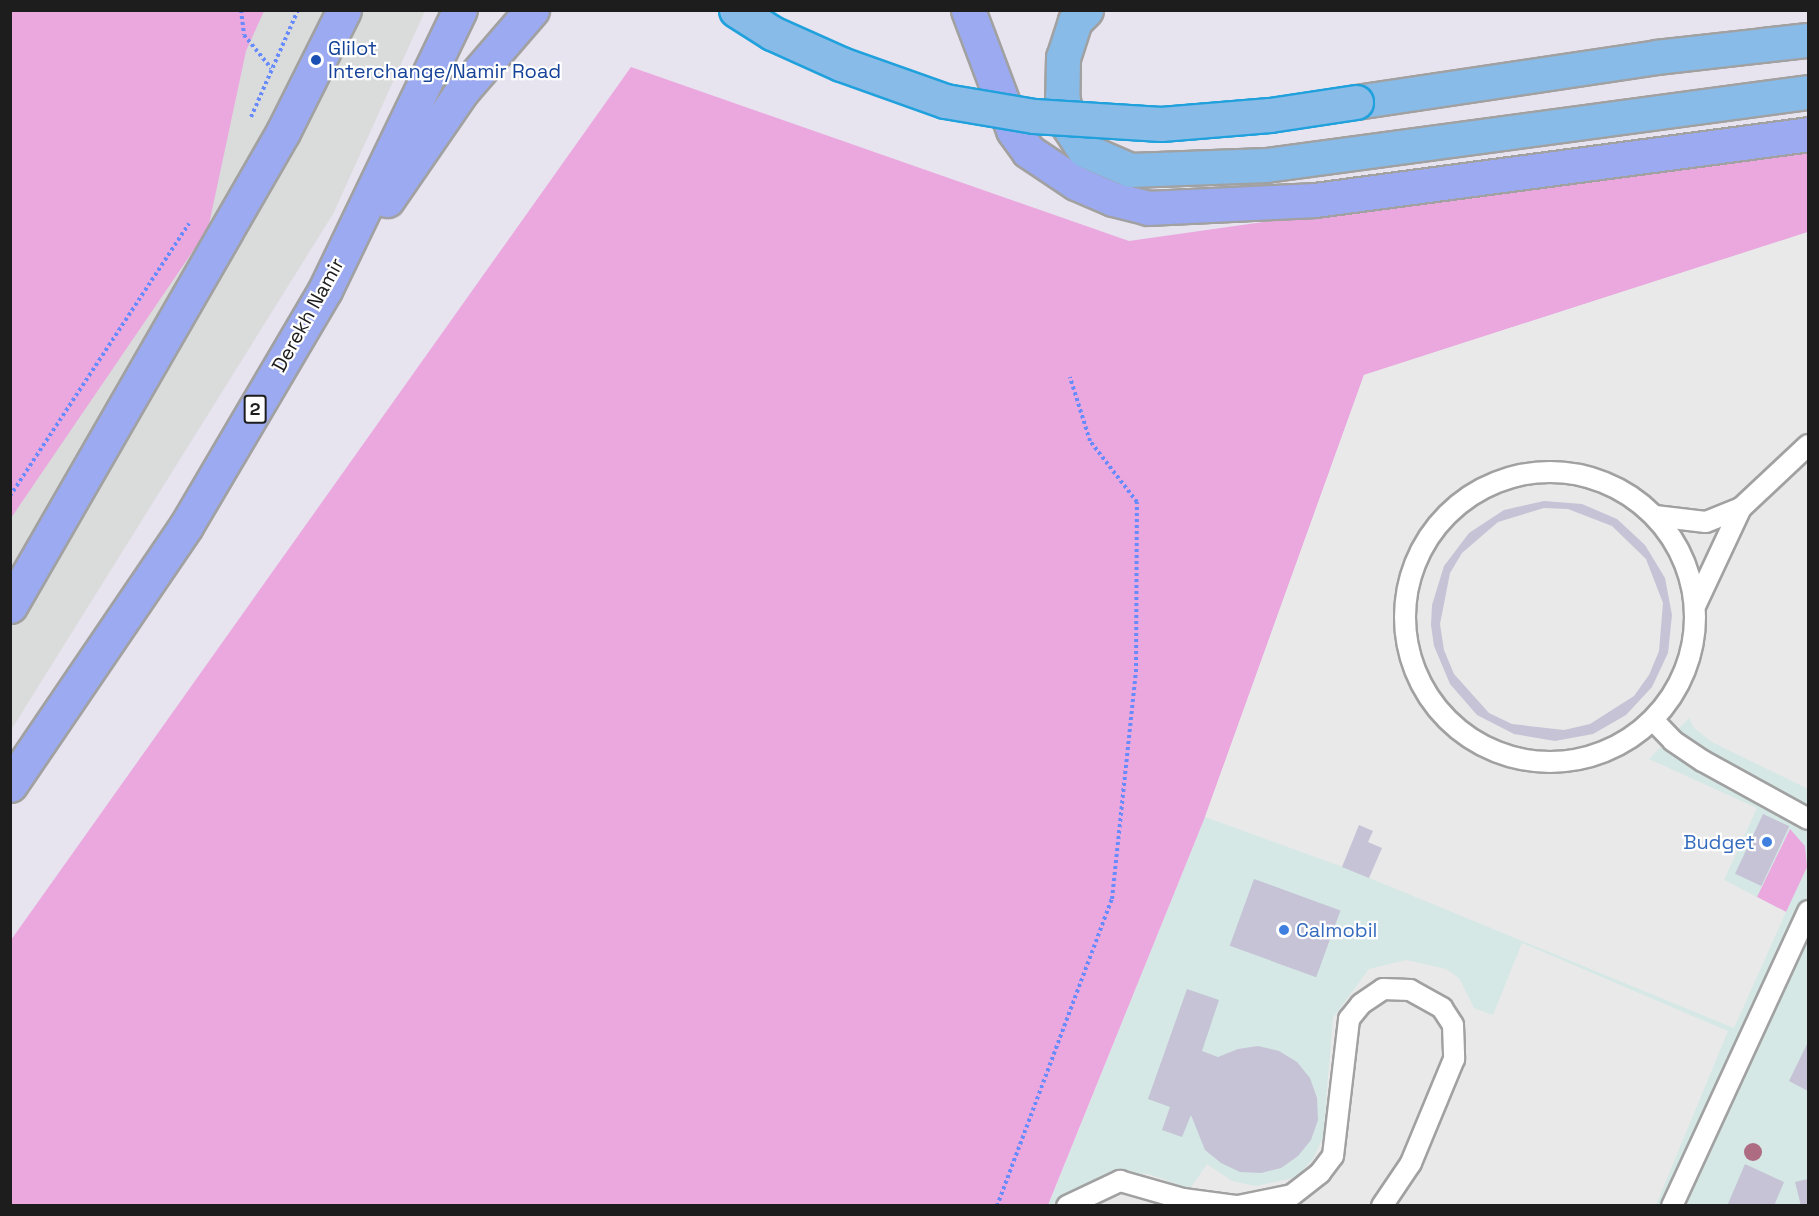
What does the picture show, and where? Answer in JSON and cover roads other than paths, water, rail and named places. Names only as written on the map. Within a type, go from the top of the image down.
[{"type":"highway","points":[[10,606],[283,132],[344,10]]},
{"type":"highway","name":"Derekh Namir","points":[[10,785],[186,526],[325,290],[460,10]]},
{"type":"highway","points":[[325,290],[462,91],[532,10]]},
{"type":"highway","points":[[736,10],[772,33],[841,64],[945,101],[1034,116],[1161,124],[1270,115],[1656,57],[1809,40]]},
{"type":"highway","points":[[968,10],[1013,130],[1028,151],[1076,183],[1113,199],[1148,208],[1316,201],[1809,134]]},
{"type":"highway","points":[[1086,10],[1075,21],[1063,57],[1062,96],[1069,127],[1084,150],[1130,170],[1266,165],[1809,92]]},
{"type":"lane","points":[[1655,516],[1706,522],[1741,508],[1809,445]]},
{"type":"lane","points":[[1530,472],[1572,472],[1612,484],[1655,516],[1675,539],[1692,578],[1695,606],[1690,661],[1671,699],[1653,720],[1615,747],[1579,760],[1541,762],[1504,755],[1470,739],[1441,714],[1420,683],[1410,656],[1404,610],[1410,573],[1426,538],[1454,507],[1489,484],[1530,472]]},
{"type":"lane","points":[[1695,606],[1741,508]]},
{"type":"lane","points":[[1653,720],[1673,741],[1703,761],[1809,819]]},
{"type":"lane","points":[[1672,1206],[1809,911]]},
{"type":"lane","points":[[1067,1206],[1120,1181],[1183,1199],[1237,1206],[1292,1195],[1320,1173],[1334,1156],[1349,1019],[1361,1004],[1383,989],[1410,990],[1430,999],[1448,1017],[1453,1025],[1454,1059],[1411,1163],[1382,1206]]},
{"type":"place","name":"Glilot Interchange/Namir Road","points":[[316,60]]},
{"type":"place","name":"Budget","points":[[1767,842]]},
{"type":"place","name":"Calmobil","points":[[1284,930]]}]
